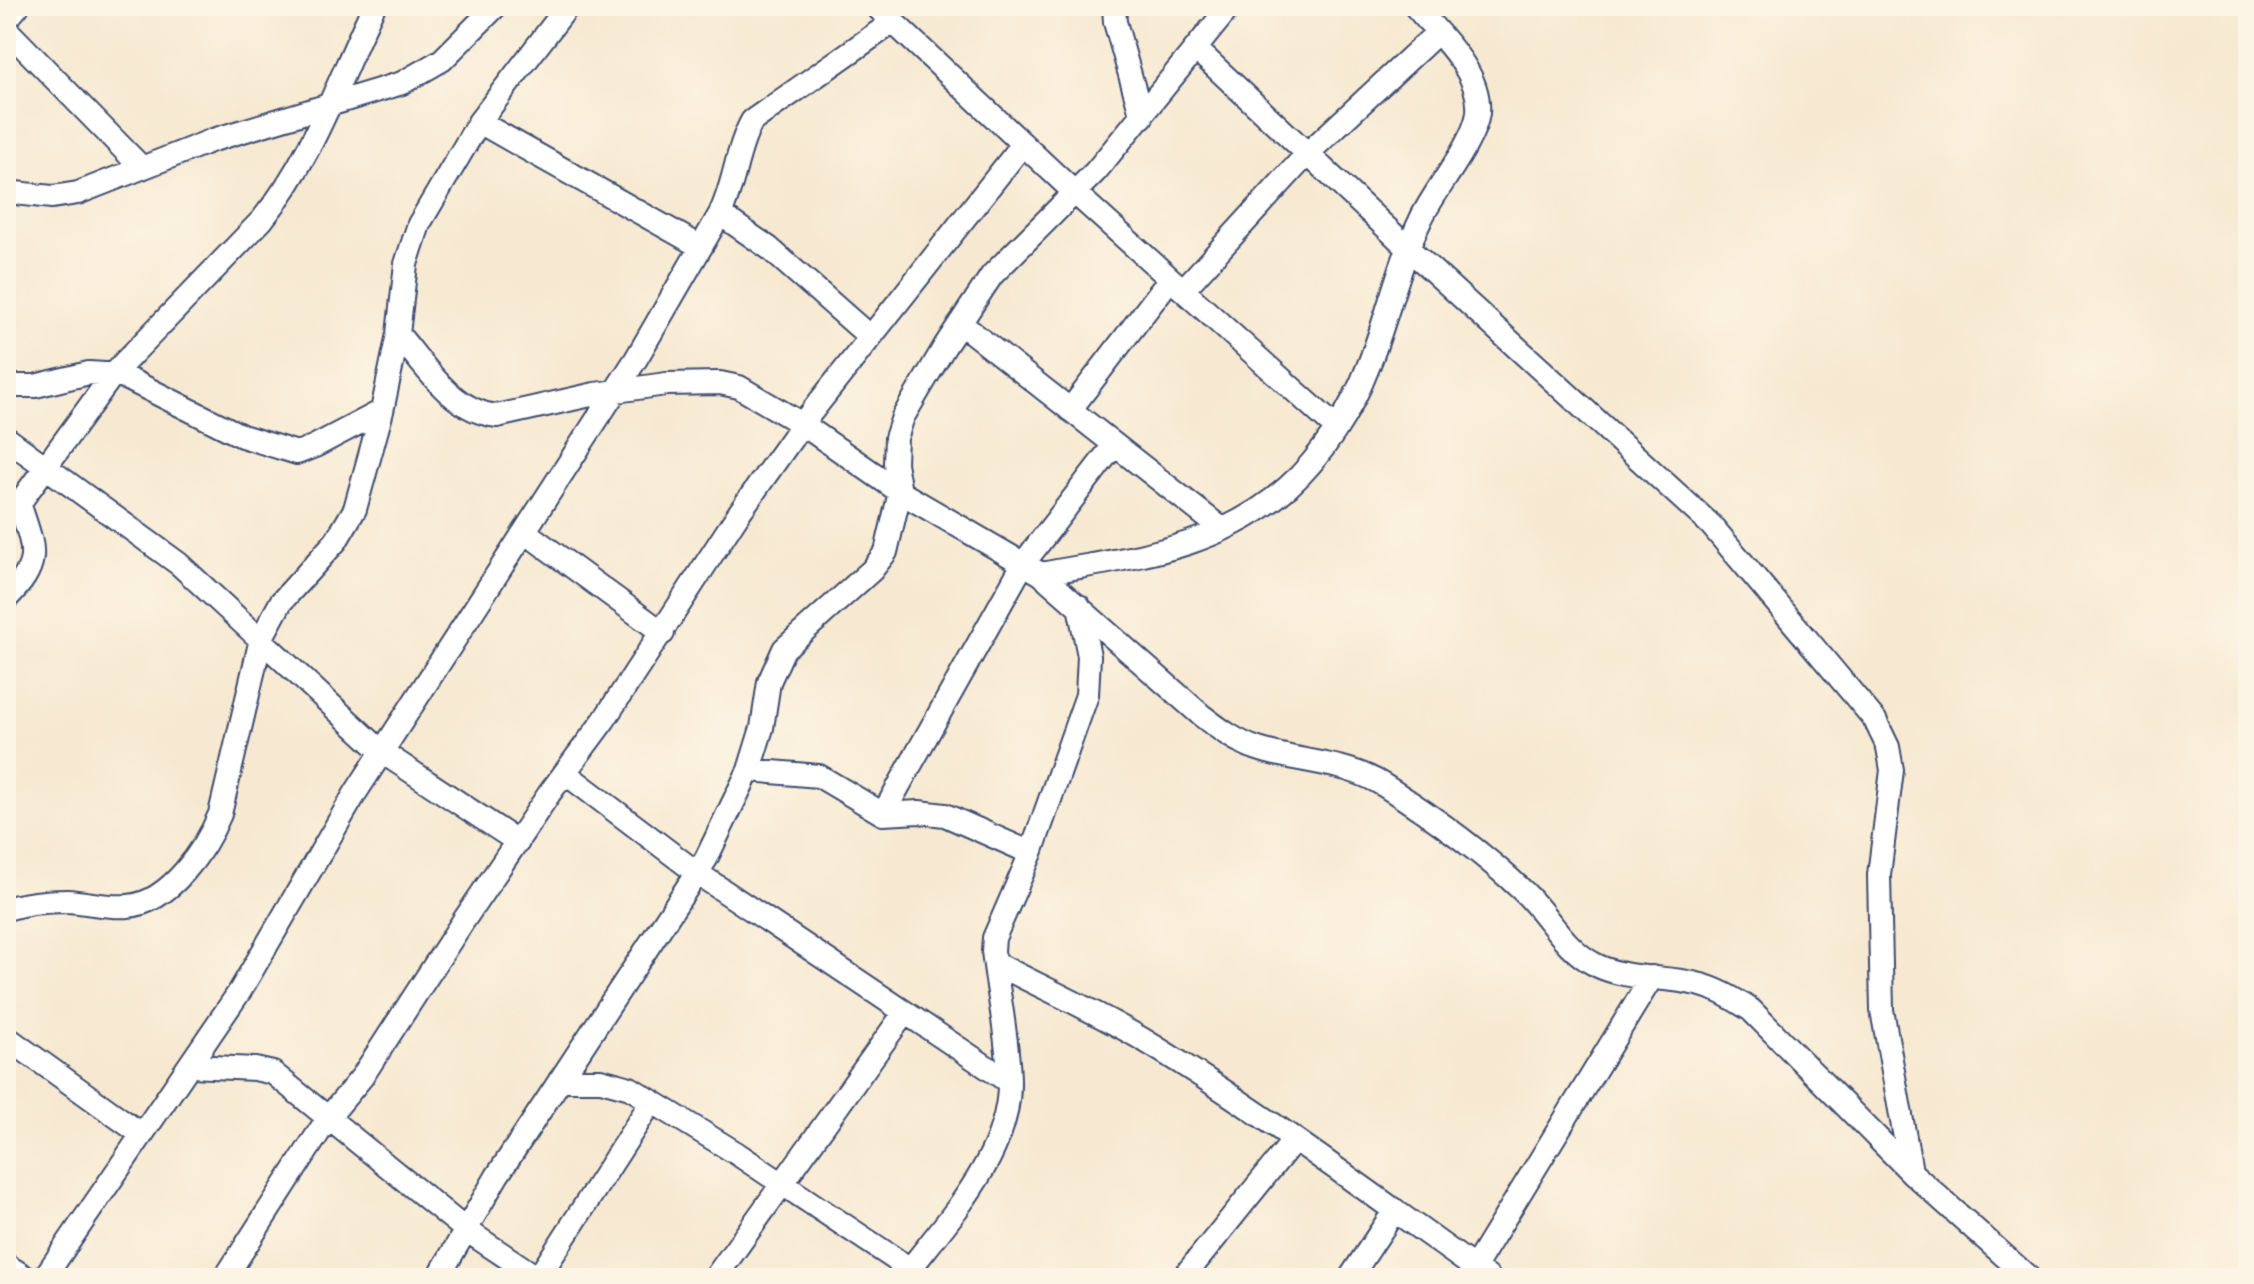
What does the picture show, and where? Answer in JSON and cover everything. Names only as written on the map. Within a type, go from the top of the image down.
[{"type":"street","points":[[6,20],[18,6]]},
{"type":"street","points":[[6,599],[33,558],[34,546],[20,506],[114,373],[279,200],[329,107],[374,6]]},
{"type":"street","points":[[6,192],[65,197],[213,140],[402,83],[442,60],[496,6]]},
{"type":"street","points":[[6,930],[14,906],[66,901],[125,907],[152,898],[176,881],[210,838],[220,814],[261,639],[281,602],[336,541],[355,509],[382,411],[398,334],[411,243],[437,190],[479,122],[568,6]]},
{"type":"street","points":[[876,6],[1074,192],[1335,427]]},
{"type":"street","points":[[1114,6],[1115,22],[1142,117]]},
{"type":"street","points":[[438,1278],[497,1176],[706,859],[749,770],[762,728],[769,682],[784,649],[872,570],[886,552],[900,492],[895,463],[896,438],[903,417],[960,323],[992,275],[1096,171],[1230,6]]},
{"type":"street","points":[[1032,569],[1180,548],[1222,529],[1288,487],[1321,449],[1368,370],[1421,218],[1466,142],[1478,114],[1476,89],[1471,79],[1415,6]]},
{"type":"street","points":[[44,1278],[240,991],[297,890],[382,752],[636,359],[720,214],[731,191],[744,136],[752,121],[893,22]]},
{"type":"street","points":[[6,29],[142,168]]},
{"type":"street","points":[[1070,410],[1176,284],[1308,153],[1437,33]]},
{"type":"street","points":[[1196,49],[1711,525],[1875,720],[1888,747],[1892,770],[1879,875],[1882,1010],[1912,1173]]},
{"type":"street","points":[[479,122],[701,247]]},
{"type":"street","points":[[225,1278],[328,1118],[362,1077],[462,923],[663,633],[739,513],[802,424],[1023,144]]},
{"type":"street","points":[[720,214],[769,248],[870,337]]},
{"type":"street","points":[[960,323],[1222,529]]},
{"type":"street","points":[[398,334],[454,397],[472,409],[497,416],[666,384],[730,384],[739,387],[802,424],[900,492],[1032,569],[1225,733],[1256,749],[1334,765],[1382,784],[1486,858],[1528,896],[1573,949],[1594,964],[1612,972],[1699,984],[1732,997],[1751,1010],[1912,1173],[2029,1278]]},
{"type":"street","points":[[6,386],[35,386],[89,373],[114,373],[130,378],[194,414],[242,436],[297,453],[382,411]]},
{"type":"street","points":[[6,438],[165,553],[382,752],[518,842]]},
{"type":"street","points":[[883,814],[1032,569],[1114,445]]},
{"type":"street","points":[[525,532],[663,633]]},
{"type":"street","points":[[560,1080],[617,1083],[652,1101],[783,1185],[914,1275],[978,1180],[1001,1124],[1009,1082],[993,951],[998,927],[1031,853],[1087,695],[1089,656],[1079,606]]},
{"type":"street","points":[[749,770],[819,776],[883,814],[919,812],[945,815],[1031,853]]},
{"type":"street","points":[[565,773],[697,873],[1009,1082]]},
{"type":"street","points":[[995,963],[1149,1042],[1395,1210],[1477,1275],[1652,977]]},
{"type":"street","points":[[715,1278],[905,1012]]},
{"type":"street","points":[[6,1037],[141,1134]]},
{"type":"street","points":[[191,1066],[266,1070],[285,1082],[466,1230],[538,1278],[652,1101]]},
{"type":"street","points":[[1183,1278],[1294,1140]]},
{"type":"street","points":[[1350,1278],[1395,1210]]},
{"type":"street","points":[[6,1265],[27,1278]]}]
